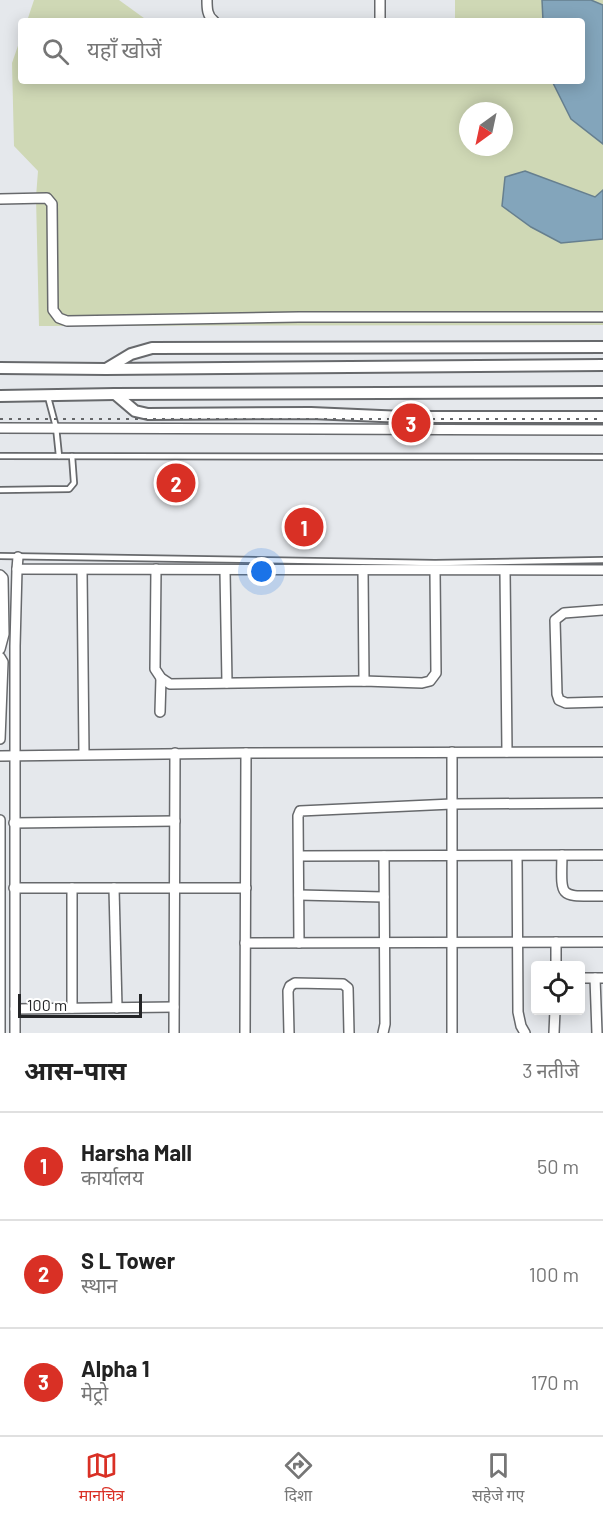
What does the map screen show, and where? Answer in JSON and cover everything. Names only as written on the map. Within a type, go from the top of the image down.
[{"type":"street","points":[[207,0],[210,18]]},
{"type":"street","points":[[380,18],[381,0]]},
{"type":"street","points":[[0,199],[47,198],[52,204],[53,310],[58,318],[66,321],[299,317],[603,317]]},
{"type":"street","points":[[106,369],[131,354],[152,348],[603,347]]},
{"type":"street","points":[[0,368],[603,365]]},
{"type":"street","points":[[0,396],[603,392]]},
{"type":"street","points":[[115,394],[135,411],[148,414],[603,417]]},
{"type":"street","points":[[0,428],[603,430]]},
{"type":"street","points":[[15,1033],[18,557]]},
{"type":"street","points":[[17,569],[603,570]]},
{"type":"street","points":[[156,569],[155,669],[160,678],[160,712]]},
{"type":"street","points":[[82,570],[84,754]]},
{"type":"street","points":[[363,570],[364,681]]},
{"type":"street","points":[[225,571],[227,683]]},
{"type":"street","points":[[160,678],[170,684],[364,681],[422,683],[430,681],[436,673],[435,571]]},
{"type":"street","points":[[505,571],[507,752]]},
{"type":"street","points":[[0,575],[3,578],[4,634],[0,649]]},
{"type":"street","points":[[603,610],[564,613],[555,620],[556,694],[559,700],[567,703],[603,702]]},
{"type":"street","points":[[0,657],[3,662],[0,739]]},
{"type":"street","points":[[452,752],[452,1033]]},
{"type":"street","points":[[0,756],[15,754],[603,752]]},
{"type":"street","points":[[174,1033],[175,753]]},
{"type":"street","points":[[245,1033],[246,753]]},
{"type":"street","points":[[299,943],[298,816],[300,811],[452,804],[603,803]]},
{"type":"street","points":[[0,820],[0,1033]]},
{"type":"street","points":[[15,823],[175,821]]},
{"type":"street","points":[[562,855],[561,887],[563,892],[570,896],[603,896]]},
{"type":"street","points":[[300,856],[603,855]]},
{"type":"street","points":[[383,1033],[385,1024],[384,856]]},
{"type":"street","points":[[517,856],[518,1011],[525,1033]]},
{"type":"street","points":[[15,888],[246,888]]},
{"type":"street","points":[[72,888],[72,1008]]},
{"type":"street","points":[[114,888],[117,1008]]},
{"type":"street","points":[[300,895],[384,897]]},
{"type":"street","points":[[556,942],[556,961]]},
{"type":"street","points":[[245,943],[603,942]]},
{"type":"street","points":[[597,1033],[599,978]]},
{"type":"street","points":[[289,1033],[288,991],[295,983],[343,984],[348,988],[349,1033]]},
{"type":"street","points":[[15,1009],[174,1007]]},
{"type":"street","points":[[554,1033],[555,1015]]},
{"type":"lane","points":[[48,395],[56,427],[59,456]]},
{"type":"lane","points":[[0,456],[603,457]]},
{"type":"lane","points":[[0,490],[69,489],[74,483],[72,456]]},
{"type":"lane","points":[[0,556],[425,563],[603,560]]},
{"type":"green space","points":[[34,0],[119,0],[144,18],[28,18]]},
{"type":"green space","points":[[455,0],[603,0],[603,325],[39,326],[36,197],[38,171],[14,146],[12,63],[18,46],[18,84],[585,84],[585,18],[455,18]]},
{"type":"water","points":[[542,0],[591,0],[603,5],[603,144],[571,119],[554,84],[585,84],[585,18],[543,18]]},
{"type":"water","points":[[525,171],[595,197],[603,190],[603,239],[561,243],[531,227],[502,206],[505,177]]},
{"type":"railway","points":[[0,419],[603,419]]},
{"type":"place","name":"Alpha 1","points":[[411,423]]},
{"type":"place","name":"S L Tower","points":[[176,483]]},
{"type":"place","name":"Harsha Mall","points":[[304,527]]}]
